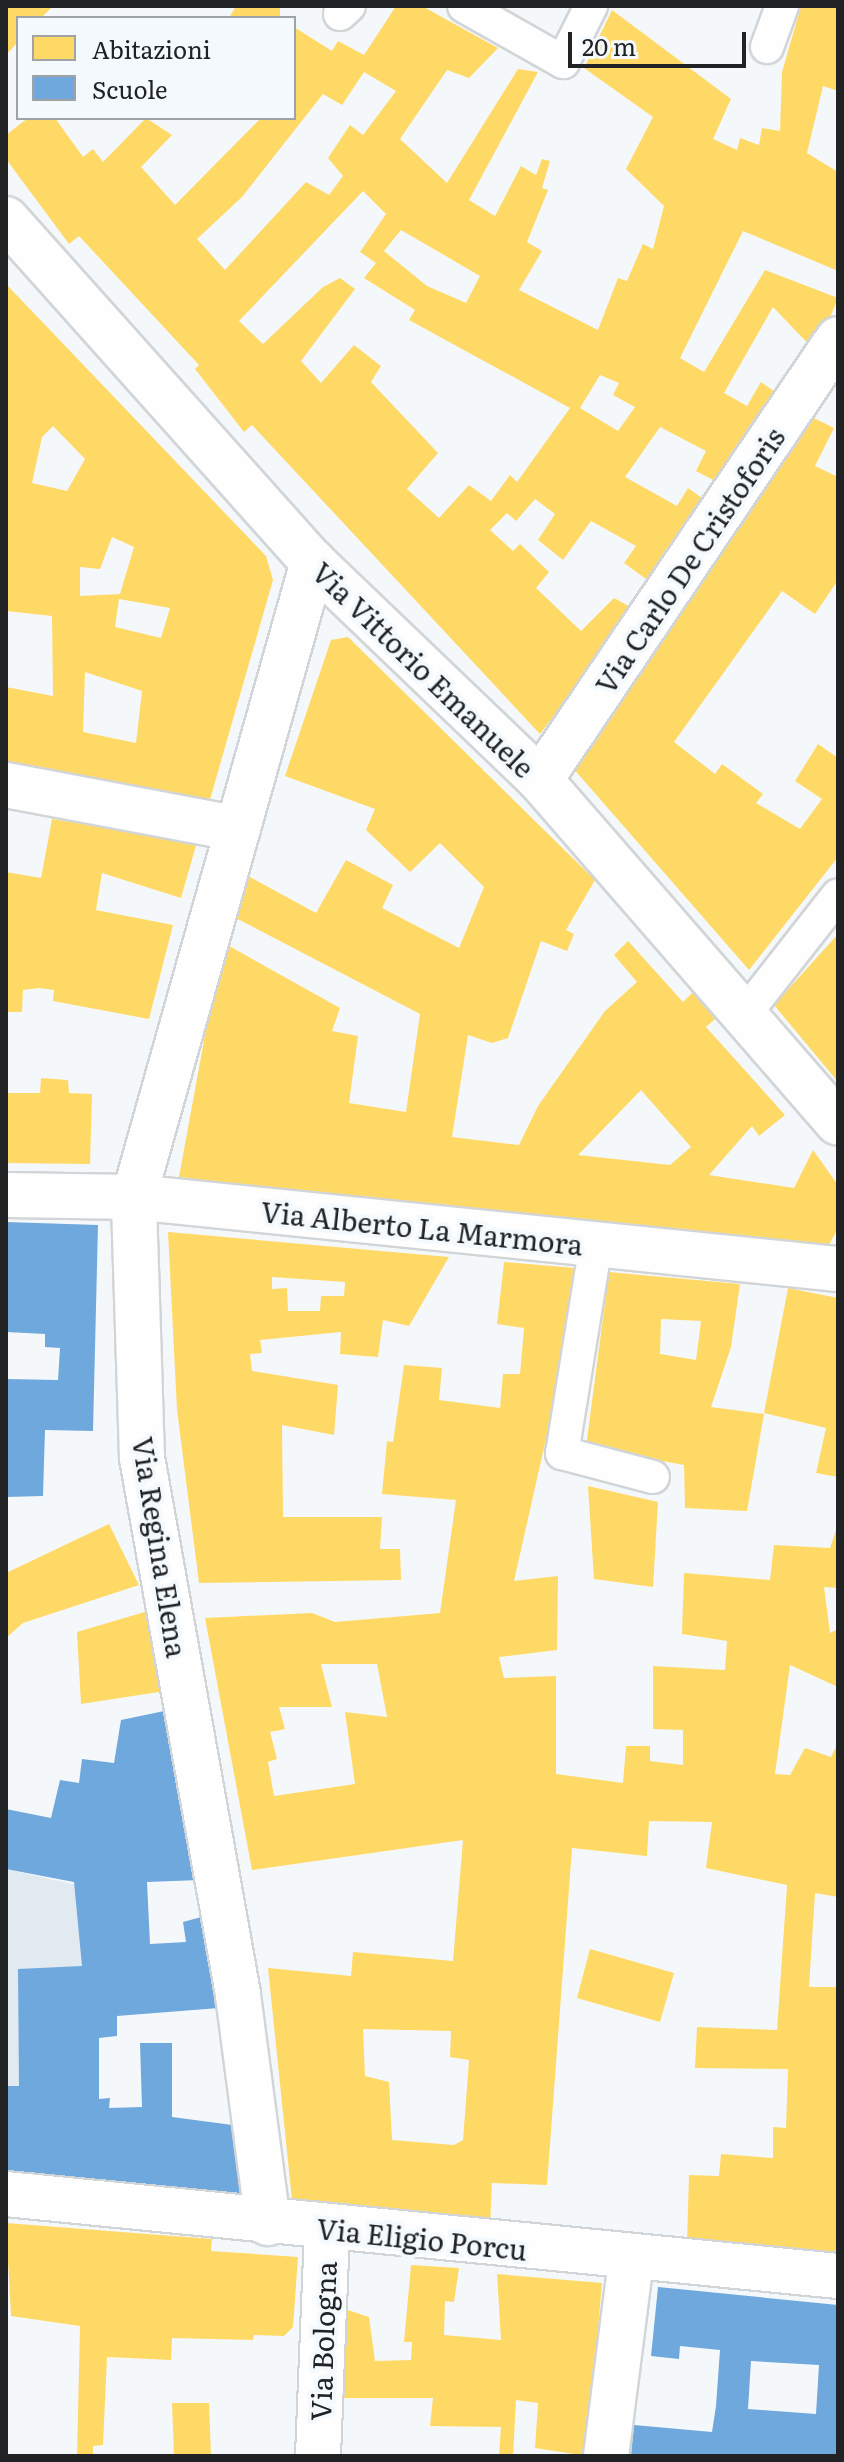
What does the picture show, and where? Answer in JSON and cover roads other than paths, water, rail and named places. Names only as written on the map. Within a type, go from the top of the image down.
[{"type":"street","name":"Via Vittorio Emanuele","points":[[6,219],[313,562],[540,780],[838,1123]]},
{"type":"street","name":"Via Carlo De Cristoforis","points":[[540,780],[838,339]]},
{"type":"street","name":"Via Regina Elena","points":[[268,2223],[238,1994],[142,1458],[134,1197],[313,562]]},
{"type":"street","points":[[6,785],[238,829]]},
{"type":"street","name":"Via Alberto La Marmora","points":[[6,1195],[134,1197],[838,1269]]},
{"type":"street","name":"Via Eligio Porcu","points":[[6,2194],[631,2261],[838,2276]]},
{"type":"street","name":"Via Bologna","points":[[318,2456],[327,2227]]},
{"type":"street","points":[[606,2456],[631,2261]]},
{"type":"lane","points":[[464,6],[563,62],[591,6]]},
{"type":"lane","points":[[767,47],[782,6]]},
{"type":"lane","points":[[744,1015],[838,895]]},
{"type":"lane","points":[[596,1244],[562,1453],[653,1477]]}]
